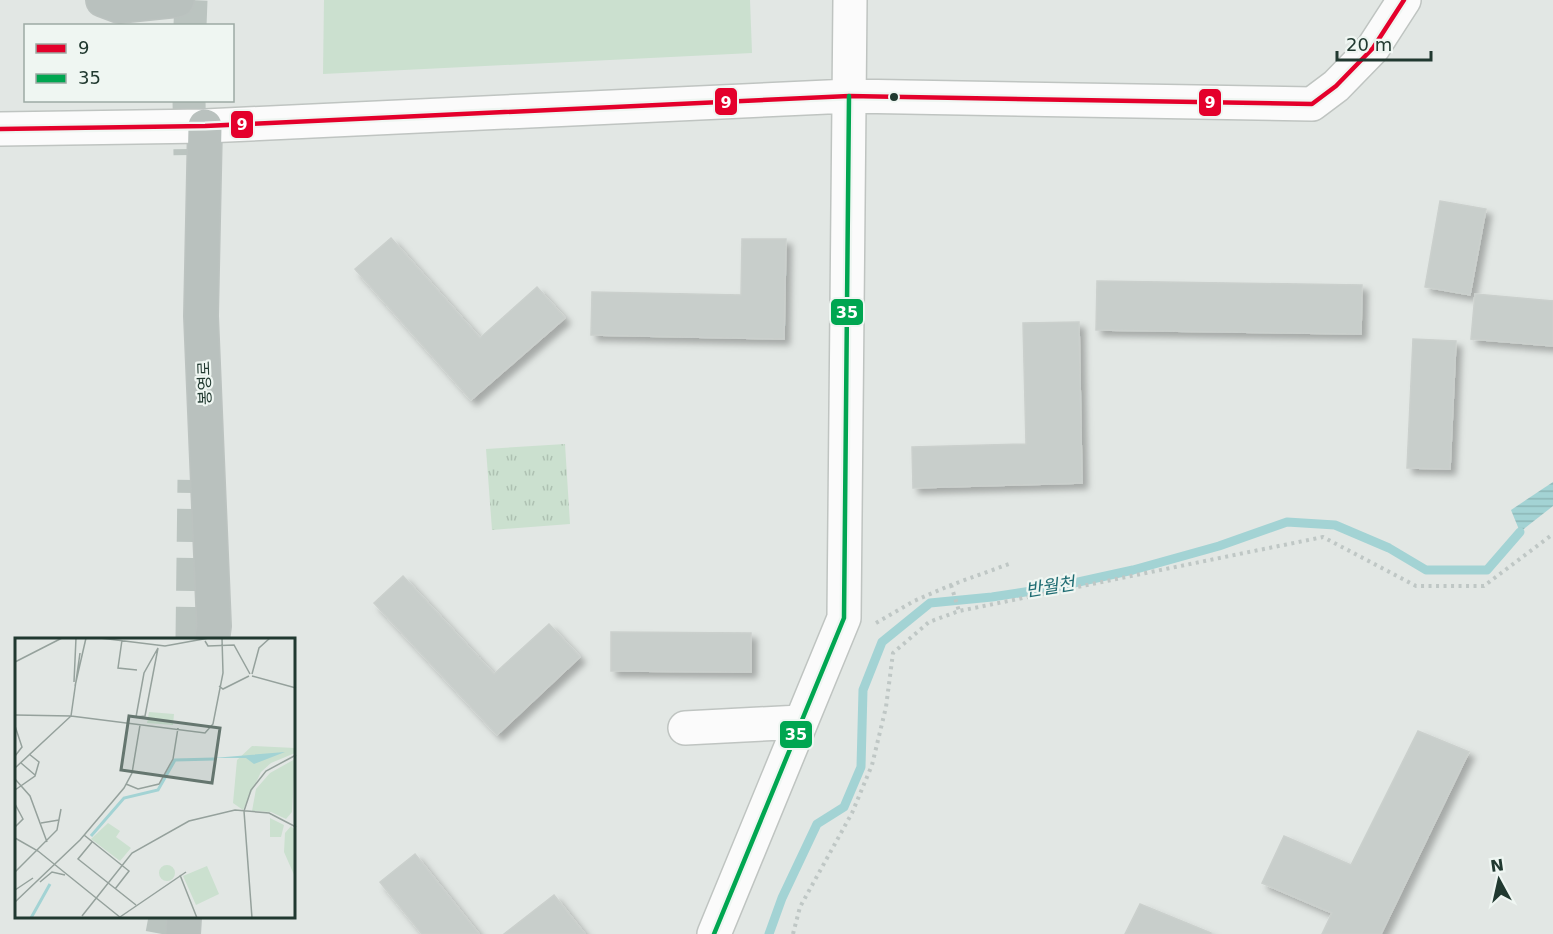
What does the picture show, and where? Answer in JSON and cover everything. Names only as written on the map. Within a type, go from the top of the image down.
[{"type":"highway","points":[[103,0],[119,6],[177,0]]},
{"type":"highway","name":"봉영로","points":[[205,126],[201,316],[214,626],[212,638]]},
{"type":"highway","points":[[183,934],[184,919]]},
{"type":"street","points":[[714,934],[844,618],[850,0]]},
{"type":"street","points":[[0,129],[205,126],[849,96],[1312,104],[1336,86],[1373,48],[1404,0]]},
{"type":"street","points":[[685,728],[800,722]]},
{"type":"path","points":[[793,934],[800,907],[852,813],[872,765],[886,707],[893,653],[929,622],[958,611],[1323,537],[1416,586],[1484,586],[1553,534]]},
{"type":"path","points":[[844,618],[867,629],[914,601],[1009,564]]},
{"type":"path","points":[[951,585],[958,611]]},
{"type":"green space","points":[[324,0],[750,0],[752,53],[323,74]]},
{"type":"green space","points":[[565,444],[570,524],[492,530],[486,449]]},
{"type":"water","points":[[1553,482],[1553,506],[1520,532],[1511,510]]},
{"type":"building","points":[[1440,201],[1486,209],[1470,295],[1425,287]]},
{"type":"building","points":[[391,238],[480,338],[537,287],[565,318],[471,400],[355,269]]},
{"type":"building","points":[[742,239],[786,239],[784,339],[591,335],[592,292],[741,295]]},
{"type":"building","points":[[1097,281],[1362,285],[1361,334],[1096,330]]},
{"type":"building","points":[[1475,294],[1553,301],[1553,346],[1471,339]]},
{"type":"building","points":[[1079,322],[1082,483],[913,488],[912,447],[1026,444],[1023,323]]},
{"type":"building","points":[[1413,339],[1456,341],[1450,469],[1407,468]]},
{"type":"building","points":[[403,576],[494,674],[549,624],[580,657],[497,735],[374,603]]},
{"type":"building","points":[[611,632],[751,633],[751,672],[611,671]]},
{"type":"building","points":[[1418,731],[1469,752],[1381,934],[1322,934],[1332,913],[1262,883],[1284,836],[1351,865]]},
{"type":"building","points":[[415,854],[479,934],[422,934],[380,882]]},
{"type":"building","points":[[554,895],[585,934],[504,934]]},
{"type":"building","points":[[1140,904],[1211,933],[1211,934],[1125,934]]},
{"type":"waterway","name":"반월천","points":[[769,934],[782,898],[817,824],[844,807],[861,767],[863,690],[882,642],[930,603],[1051,588],[1133,570],[1219,546],[1287,522],[1335,525],[1389,548],[1426,570],[1487,570],[1520,532]]},
{"type":"tunnel","points":[[190,24],[191,0]]},
{"type":"tunnel","points":[[189,102],[190,155]]},
{"type":"tunnel","points":[[192,638],[194,480]]},
{"type":"tunnel","points":[[162,934],[165,919]]},
{"type":"transit line","name":"9","points":[[0,129],[205,126],[849,96],[1312,104],[1336,86],[1373,48],[1404,0]]},
{"type":"transit line","name":"35","points":[[714,934],[844,618],[849,96]]}]
